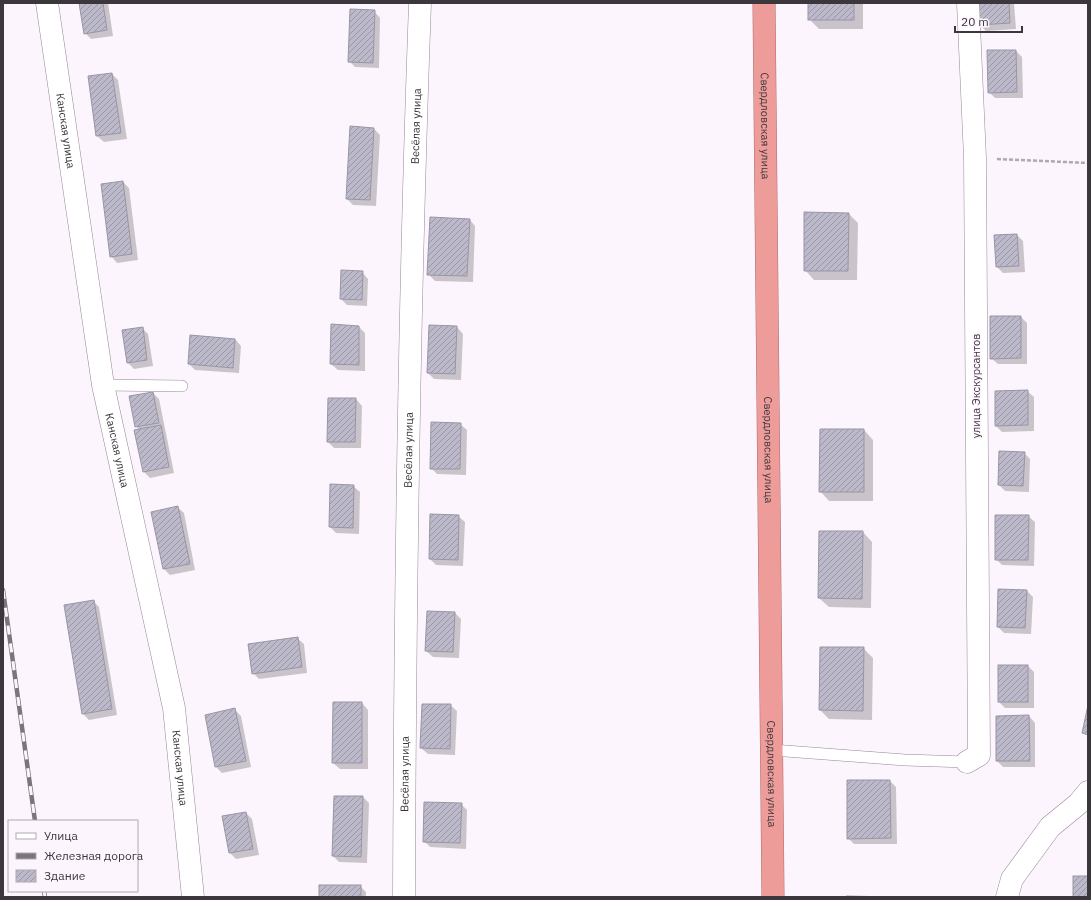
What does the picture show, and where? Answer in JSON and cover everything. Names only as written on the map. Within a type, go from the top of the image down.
[{"type":"highway","name":"Свердловская улица","points":[[764,3],[773,897]]},
{"type":"street","name":"Канская улица","points":[[47,3],[103,385],[174,708],[193,897]]},
{"type":"street","name":"Весёлая улица","points":[[404,897],[405,701],[412,217],[420,3]]},
{"type":"street","name":"улица Экскурсантов","points":[[967,762],[979,755],[975,158],[968,3]]},
{"type":"street","points":[[1008,897],[1012,879],[1050,827],[1078,804],[1088,792]]},
{"type":"lane","points":[[103,385],[182,386]]},
{"type":"lane","points":[[772,750],[905,760],[967,762]]},
{"type":"path","points":[[975,158],[1088,163]]},
{"type":"building","points":[[79,3],[103,3],[107,30],[84,34]]},
{"type":"building","points":[[808,3],[854,3],[854,20],[808,20]]},
{"type":"building","points":[[978,3],[1009,3],[1010,23],[979,25]]},
{"type":"building","points":[[350,9],[375,10],[373,63],[348,62]]},
{"type":"building","points":[[987,50],[1016,50],[1017,92],[988,93]]},
{"type":"building","points":[[112,73],[121,133],[96,136],[88,76]]},
{"type":"building","points":[[350,126],[374,128],[370,200],[346,199]]},
{"type":"building","points":[[123,181],[132,254],[110,257],[101,184]]},
{"type":"building","points":[[804,212],[849,213],[848,271],[804,271]]},
{"type":"building","points":[[430,217],[470,219],[467,276],[427,275]]},
{"type":"building","points":[[1017,234],[1019,266],[996,267],[994,235]]},
{"type":"building","points":[[341,270],[363,271],[362,300],[340,299]]},
{"type":"building","points":[[990,316],[1021,316],[1021,358],[990,359]]},
{"type":"building","points":[[331,324],[359,326],[359,365],[330,364]]},
{"type":"building","points":[[429,325],[457,326],[455,374],[427,373]]},
{"type":"building","points":[[143,327],[147,360],[127,363],[122,330]]},
{"type":"building","points":[[190,335],[235,339],[233,368],[188,364]]},
{"type":"building","points":[[1028,390],[1028,425],[995,426],[995,391]]},
{"type":"building","points":[[153,392],[159,423],[135,427],[129,396]]},
{"type":"building","points":[[328,398],[356,398],[355,442],[327,442]]},
{"type":"building","points":[[431,422],[461,423],[460,469],[430,469]]},
{"type":"building","points":[[161,425],[169,467],[143,472],[134,430]]},
{"type":"building","points":[[820,429],[864,429],[864,492],[819,492]]},
{"type":"building","points":[[999,451],[1025,452],[1023,486],[998,485]]},
{"type":"building","points":[[330,484],[354,485],[353,528],[329,527]]},
{"type":"building","points":[[178,506],[190,564],[163,569],[151,512]]},
{"type":"building","points":[[430,514],[459,515],[458,560],[429,559]]},
{"type":"building","points":[[995,515],[1029,515],[1028,560],[995,560]]},
{"type":"building","points":[[819,531],[863,531],[862,599],[818,598]]},
{"type":"building","points":[[998,589],[1027,590],[1025,628],[997,627]]},
{"type":"building","points":[[94,600],[112,709],[82,714],[64,605]]},
{"type":"building","points":[[427,611],[455,612],[453,652],[425,651]]},
{"type":"building","points":[[298,637],[302,667],[252,674],[248,644]]},
{"type":"building","points":[[820,647],[864,647],[863,711],[819,710]]},
{"type":"building","points":[[998,665],[1028,665],[1028,702],[998,702]]},
{"type":"building","points":[[333,702],[362,702],[362,763],[332,763]]},
{"type":"building","points":[[422,704],[451,704],[450,749],[420,748]]},
{"type":"building","points":[[1088,705],[1088,735],[1082,733]]},
{"type":"building","points":[[235,708],[246,761],[215,767],[205,715]]},
{"type":"building","points":[[1029,715],[1030,761],[996,761],[996,716]]},
{"type":"building","points":[[847,780],[890,780],[891,838],[847,839]]},
{"type":"building","points":[[334,796],[363,796],[361,857],[332,856]]},
{"type":"building","points":[[424,802],[462,803],[460,843],[423,842]]},
{"type":"building","points":[[246,812],[253,849],[229,853],[222,816]]},
{"type":"building","points":[[1073,876],[1088,876],[1088,897],[1073,897]]},
{"type":"building","points":[[319,885],[361,885],[361,897],[319,897]]},
{"type":"building","points":[[846,896],[892,897],[846,897]]},
{"type":"railway","points":[[3,590],[35,820]]},
{"type":"railway","points":[[44,892],[45,897]]}]
